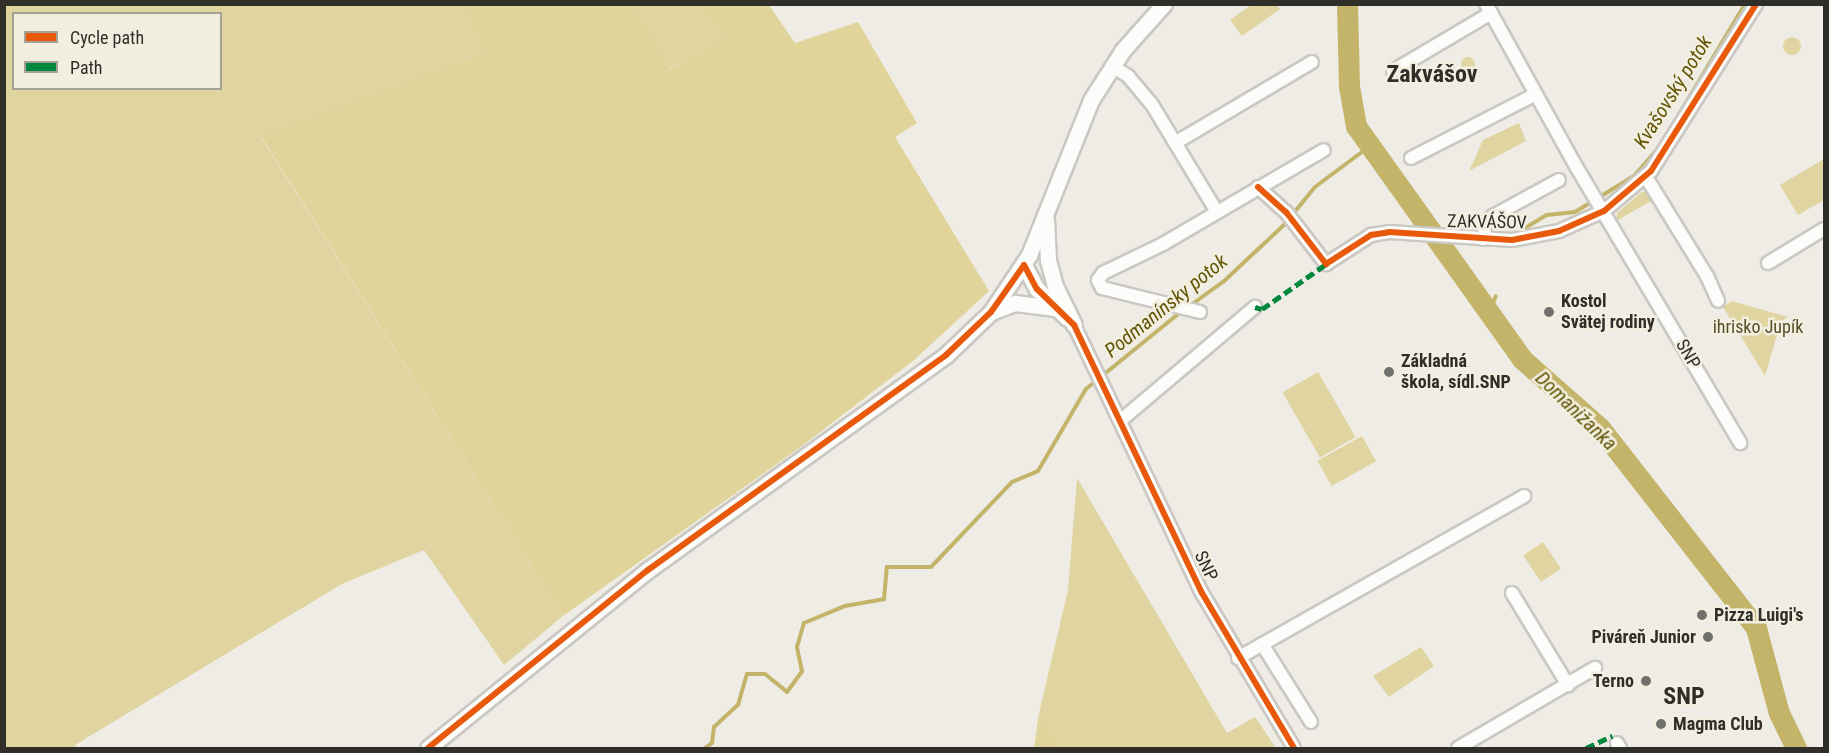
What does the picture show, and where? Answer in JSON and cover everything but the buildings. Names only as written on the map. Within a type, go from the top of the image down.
[{"type":"street","points":[[428,748],[648,570],[946,355],[991,312],[1024,265],[1080,124],[1112,66],[1164,4]]},
{"type":"street","name":"ZAKVÁŠOV","points":[[1258,187],[1286,212],[1326,264],[1371,235],[1403,232],[1418,236],[1484,239],[1533,238],[1575,225],[1599,204],[1646,177],[1664,156],[1756,4]]},
{"type":"street","points":[[1393,71],[1489,9],[1534,95],[1599,204]]},
{"type":"street","points":[[1175,143],[1312,62]]},
{"type":"street","points":[[1112,66],[1128,76],[1151,103],[1217,212]]},
{"type":"street","points":[[1411,158],[1534,95]]},
{"type":"street","points":[[1200,312],[1173,303],[1102,288],[1098,280],[1104,273],[1217,212],[1324,150]]},
{"type":"street","points":[[1646,177],[1707,276],[1718,302]]},
{"type":"street","name":"ZAKVÁŠOV","points":[[1484,239],[1486,222],[1493,216],[1559,180]]},
{"type":"street","name":"SNP","points":[[1599,204],[1740,443]]},
{"type":"street","points":[[1045,213],[1048,260],[1055,286],[1074,325]]},
{"type":"street","points":[[1768,263],[1824,229]]},
{"type":"street","points":[[1024,265],[1055,286]]},
{"type":"street","points":[[1024,265],[1038,289],[1074,325]]},
{"type":"street","points":[[991,312],[1027,302],[1058,309]]},
{"type":"street","points":[[1119,421],[1255,307]]},
{"type":"street","name":"SNP","points":[[1074,325],[1119,421],[1238,658],[1294,748]]},
{"type":"street","points":[[1238,658],[1524,496]]},
{"type":"street","points":[[1512,593],[1568,685]]},
{"type":"street","points":[[1262,644],[1311,722]]},
{"type":"street","points":[[1458,748],[1595,668]]},
{"type":"green space","points":[[4,5],[462,5],[483,53],[261,137],[563,616],[504,665],[424,550],[342,584],[75,745],[77,748],[5,748]]},
{"type":"green space","points":[[634,5],[699,5],[727,37],[668,69]]},
{"type":"green space","points":[[1251,5],[1276,5],[1280,9],[1242,36],[1230,20]]},
{"type":"green space","points":[[1792,37],[1798,40],[1801,46],[1798,52],[1792,55],[1786,52],[1783,46],[1786,40]]},
{"type":"green space","points":[[1465,57],[1471,57],[1475,64],[1471,71],[1465,71],[1461,67],[1461,61]]},
{"type":"green space","points":[[1519,123],[1526,141],[1469,171],[1483,140]]},
{"type":"green space","points":[[1824,159],[1824,200],[1798,215],[1780,185]]},
{"type":"green space","points":[[1648,191],[1653,200],[1616,221],[1617,213],[1642,192]]},
{"type":"green space","name":"ihrisko Jupík","points":[[1732,301],[1788,317],[1781,321],[1765,376],[1723,307]]},
{"type":"green space","points":[[1318,372],[1356,437],[1320,457],[1282,392]]},
{"type":"green space","points":[[1362,436],[1376,461],[1331,486],[1317,461]]},
{"type":"green space","points":[[1077,478],[1227,733],[1255,717],[1276,748],[1065,748],[1039,713],[1068,590]]},
{"type":"green space","points":[[1543,542],[1561,569],[1541,582],[1523,555]]},
{"type":"green space","points":[[1421,647],[1434,666],[1389,697],[1373,676]]},
{"type":"shaded area","points":[[462,5],[634,5],[669,69],[726,37],[699,5],[769,5],[795,43],[858,22],[917,123],[895,137],[989,291],[913,361],[802,446],[563,616],[261,136],[483,53]]},
{"type":"shaded area","points":[[1039,713],[1065,748],[1034,748]]},
{"type":"waterway","name":"Domanižanka","points":[[1347,4],[1349,86],[1356,126],[1522,359],[1600,428],[1756,628],[1779,713],[1796,748]]},
{"type":"waterway","name":"Kvašovský potok","points":[[1520,231],[1547,215],[1575,212],[1634,176],[1660,146],[1745,4]]},
{"type":"waterway","name":"Podmanínsky potok","points":[[1191,305],[1223,282],[1284,225],[1315,187],[1370,146]]},
{"type":"waterway","name":"Kvašovský potok","points":[[1489,313],[1496,296]]},
{"type":"waterway","name":"Podmanínsky potok","points":[[705,748],[712,743],[714,727],[738,705],[747,674],[765,674],[787,692],[802,671],[797,647],[804,623],[845,606],[884,599],[887,567],[931,567],[1012,482],[1038,471],[1086,389],[1182,311]]},
{"type":"marked path","points":[[1255,307],[1262,309],[1326,264]]},
{"type":"marked path","points":[[1586,748],[1612,736]]},
{"type":"cycle path","points":[[1258,187],[1286,212],[1326,264],[1371,235],[1389,232],[1512,240],[1559,231],[1604,211],[1651,171],[1756,4]]},
{"type":"cycle path","points":[[428,748],[648,570],[946,355],[991,312],[1024,265],[1037,289],[1074,325],[1202,593],[1294,748]]},
{"type":"place","name":"Kostol Svätej rodiny","points":[[1549,312]]},
{"type":"place","name":"Základná škola, sídl.SNP","points":[[1389,372]]},
{"type":"place","name":"Pizza Luigi's","points":[[1702,615]]},
{"type":"place","name":"Piváreň Junior","points":[[1708,637]]},
{"type":"place","name":"Terno","points":[[1646,681]]},
{"type":"place","name":"Magma Club","points":[[1661,724]]},
{"type":"district","name":"Zakvášov","points":[[1432,75]]},
{"type":"district","name":"SNP","points":[[1684,697]]}]
